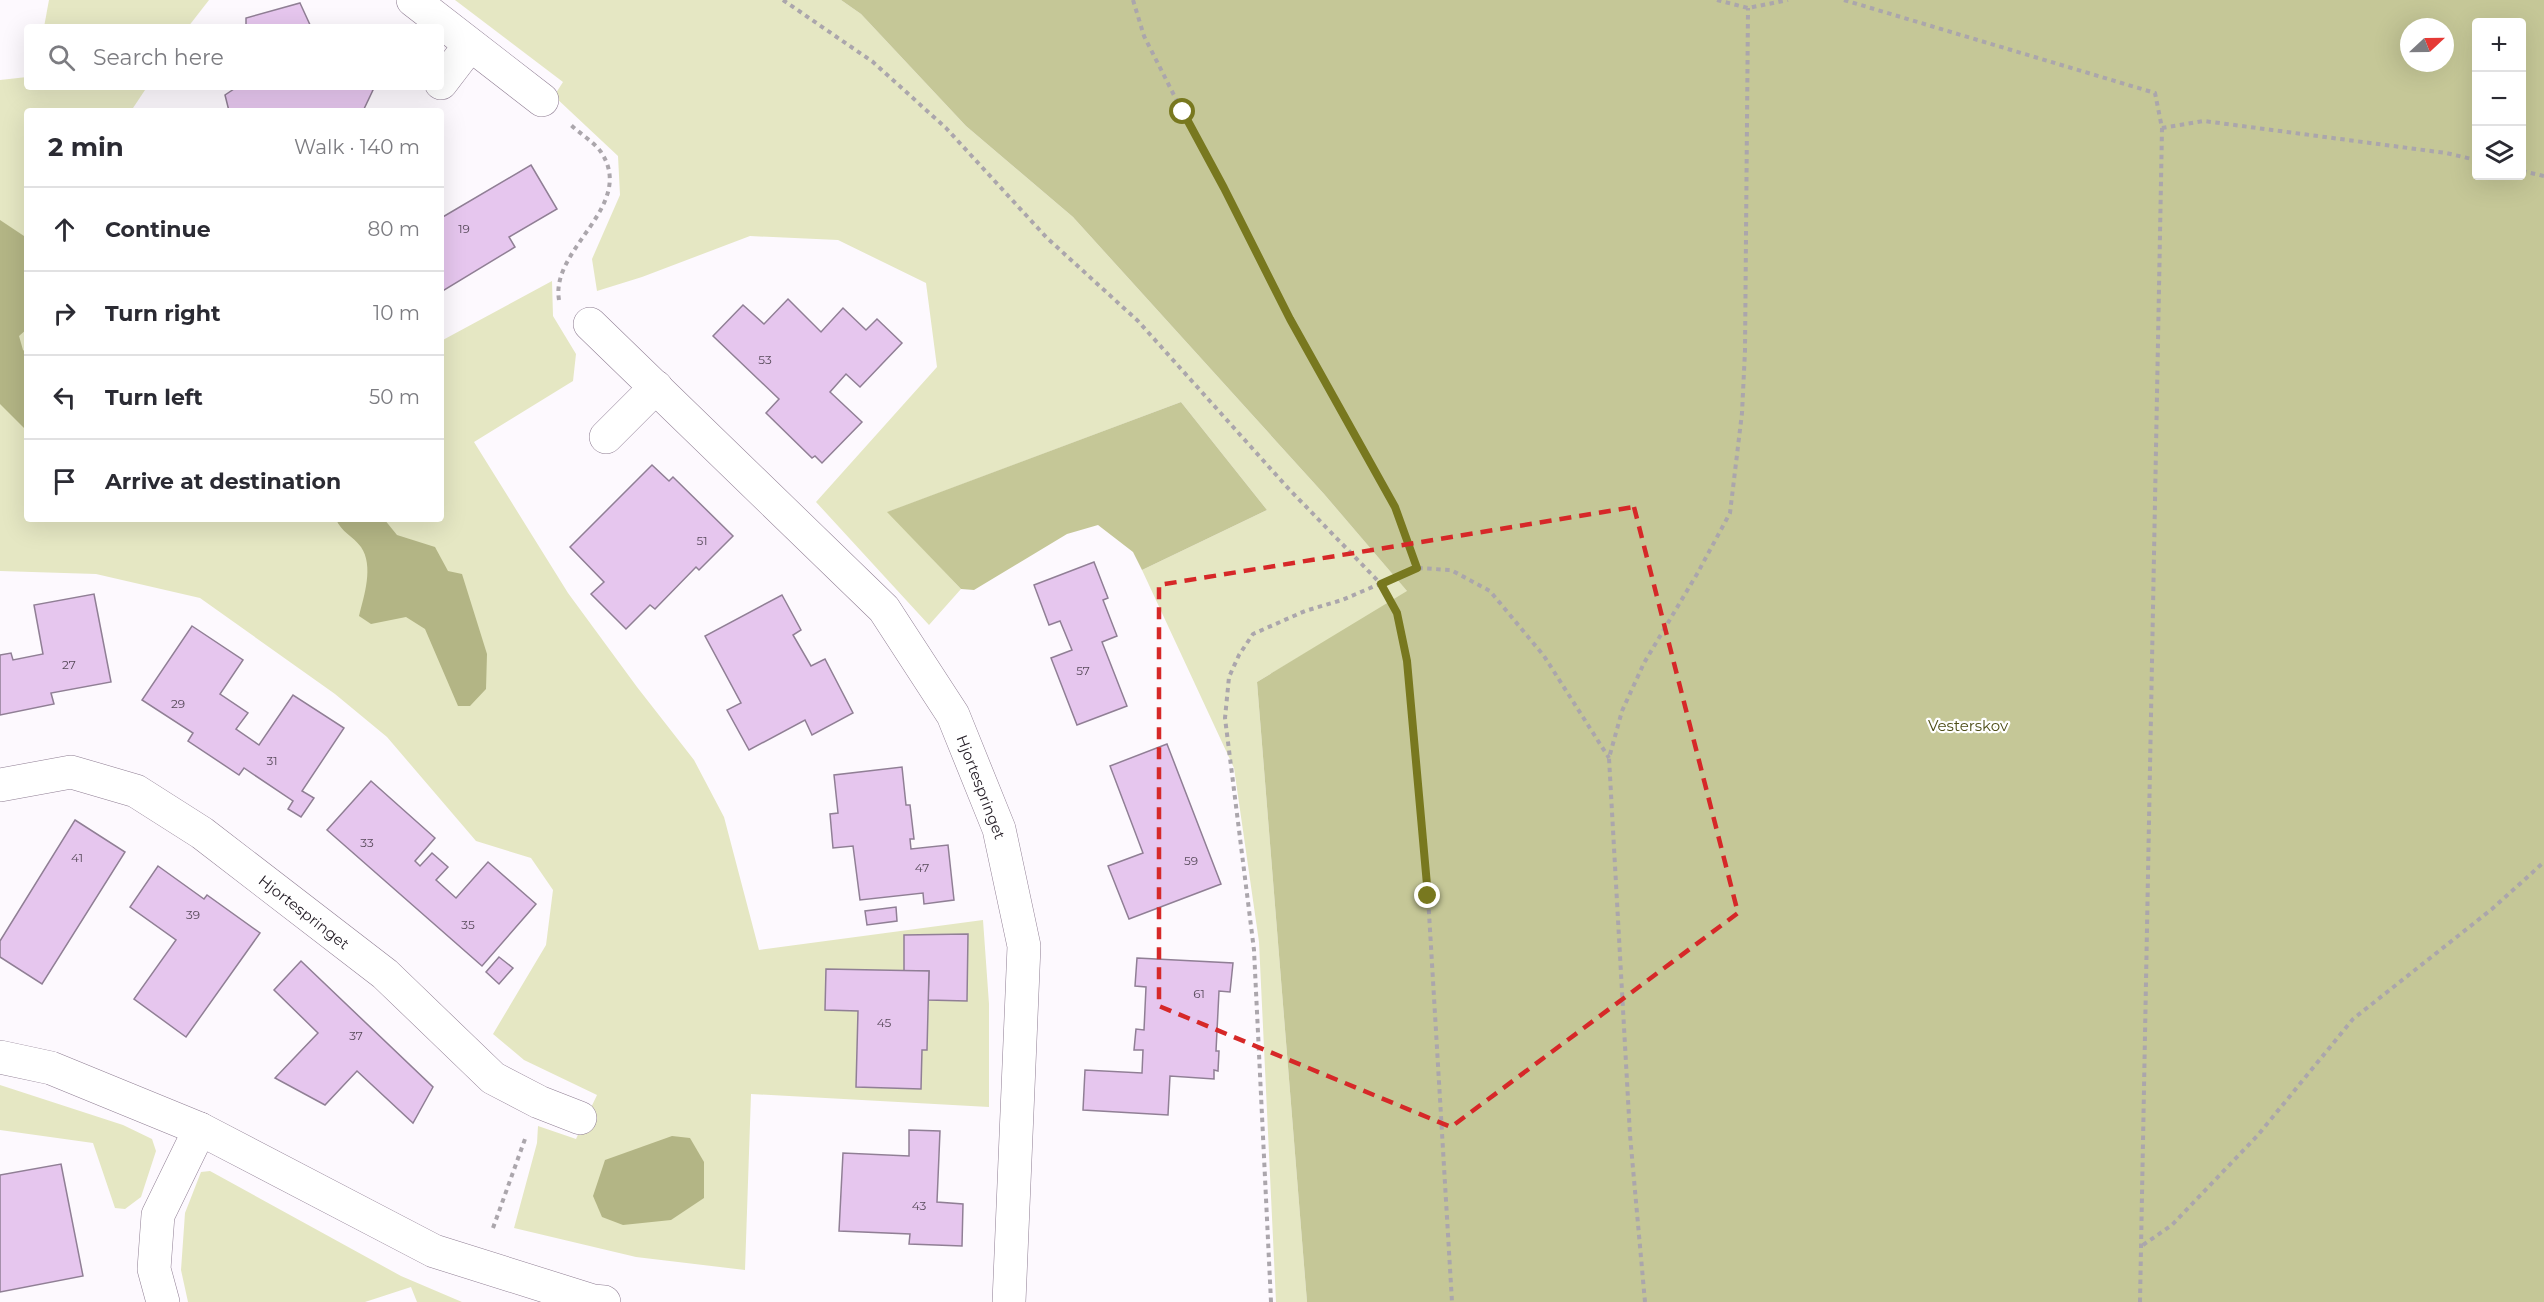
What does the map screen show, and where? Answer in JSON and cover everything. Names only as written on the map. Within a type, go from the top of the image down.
[{"type":"street","points":[[413,0],[443,24]]},
{"type":"street","points":[[444,24],[542,100]]},
{"type":"street","points":[[444,79],[470,45]]},
{"type":"street","name":"Hjortespringet","points":[[590,324],[884,609],[953,715],[999,829],[1024,946],[1009,1302]]},
{"type":"street","points":[[606,437],[656,387]]},
{"type":"street","name":"Hjortespringet","points":[[0,785],[71,772],[136,791],[202,833],[385,974],[493,1078],[539,1102],[580,1118]]},
{"type":"street","points":[[0,1057],[51,1068],[200,1129],[434,1251],[593,1301],[604,1302]]},
{"type":"street","points":[[164,1302],[154,1269],[158,1215],[200,1129]]},
{"type":"path","points":[[783,0],[873,62],[946,128],[1047,238],[1138,321],[1287,487],[1381,584],[1397,613],[1407,661],[1414,724],[1428,896],[1452,1302]]},
{"type":"path","points":[[1133,0],[1144,36],[1183,112],[1290,319],[1395,507],[1417,568]]},
{"type":"path","points":[[1717,0],[1748,8],[1788,0]]},
{"type":"path","points":[[1844,0],[2155,93],[2162,128],[2140,1302]]},
{"type":"path","points":[[1645,1302],[1629,1124],[1609,758],[1622,711],[1644,663],[1730,513],[1742,413],[1745,351],[1748,8]]},
{"type":"path","points":[[542,100],[600,151],[610,171],[609,194],[562,274],[558,298],[573,323],[590,324]]},
{"type":"path","points":[[2162,128],[2204,121],[2446,153],[2472,159]]},
{"type":"path","points":[[2526,172],[2544,176]]},
{"type":"path","points":[[1271,1302],[1254,950],[1225,718],[1229,677],[1239,655],[1253,634],[1305,611],[1342,600],[1417,568],[1451,570],[1490,591],[1544,656],[1609,758]]},
{"type":"path","points":[[2142,1245],[2172,1225],[2258,1134],[2354,1019],[2492,909],[2544,862]]},
{"type":"path","points":[[479,1266],[539,1102]]},
{"type":"highlighted area","points":[[1634,507],[1738,913],[1451,1127],[1159,1006],[1159,585]]},
{"type":"shaded area","points":[[49,0],[209,0],[190,24],[45,24]]},
{"type":"shaded area","points":[[455,0],[841,0],[861,14],[966,126],[1073,217],[1324,494],[1408,592],[1257,682],[1307,1302],[1276,1302],[1259,942],[1234,768],[1142,570],[1267,510],[1181,402],[888,512],[961,589],[929,625],[816,502],[937,367],[926,283],[838,240],[750,236],[642,277],[597,291],[592,259],[620,195],[618,156],[554,96],[563,82]]},
{"type":"shaded area","points":[[24,77],[24,90],[145,90],[133,108],[24,108],[24,522],[444,522],[444,339],[552,281],[553,316],[576,354],[573,381],[474,442],[568,593],[694,760],[724,817],[759,950],[983,920],[989,1004],[989,1107],[751,1094],[745,1270],[636,1257],[514,1228],[537,1143],[538,1126],[576,1139],[597,1095],[524,1060],[493,1034],[546,945],[553,890],[531,858],[476,841],[387,737],[335,694],[200,598],[96,574],[0,571],[0,80]]},
{"type":"shaded area","points":[[0,220],[24,236],[24,332],[19,336],[24,351],[24,428],[0,404]]},
{"type":"shaded area","points":[[338,522],[386,522],[397,535],[435,547],[448,571],[462,574],[487,654],[486,689],[470,706],[458,706],[425,629],[406,617],[371,624],[359,616],[367,581],[367,563],[361,547]]},
{"type":"shaded area","points":[[0,1085],[123,1125],[152,1139],[156,1151],[141,1197],[125,1209],[115,1208],[93,1143],[0,1130]]},
{"type":"shaded area","points":[[672,1136],[690,1138],[704,1162],[704,1198],[671,1220],[623,1225],[602,1217],[593,1196],[605,1160]]},
{"type":"shaded area","points":[[210,1171],[401,1276],[462,1302],[417,1302],[411,1287],[365,1302],[188,1302],[181,1270],[185,1213],[201,1172]]},
{"type":"green space","name":"Vesterskov","points":[[841,0],[2544,0],[2544,1302],[1307,1302],[1257,682],[1407,591],[1324,494],[1073,217],[966,126],[861,14]]},
{"type":"green space","points":[[1181,402],[1267,510],[1142,570],[1133,552],[1098,525],[1067,534],[974,590],[961,589],[887,512]]},
{"type":"building","points":[[300,3],[310,24],[246,24],[246,18]]},
{"type":"building","points":[[232,90],[373,90],[364,108],[228,108],[225,95]]},
{"type":"building","points":[[531,165],[557,209],[509,237],[515,247],[444,290],[444,216]]},
{"type":"building","points":[[788,299],[821,332],[843,308],[866,330],[877,319],[902,343],[860,387],[846,374],[830,392],[862,422],[822,463],[815,456],[812,458],[766,413],[779,399],[713,336],[743,305],[764,324]]},
{"type":"building","points":[[652,465],[669,481],[673,477],[733,536],[699,570],[696,567],[655,609],[650,605],[626,629],[591,594],[604,582],[570,547]]},
{"type":"building","points":[[1094,562],[1108,598],[1103,600],[1117,636],[1102,642],[1127,706],[1077,725],[1051,658],[1072,650],[1060,621],[1049,625],[1034,585]]},
{"type":"building","points":[[94,594],[111,682],[51,693],[54,704],[0,715],[0,655],[11,653],[13,660],[43,654],[34,605]]},
{"type":"building","points":[[782,595],[801,630],[793,635],[811,666],[825,659],[853,713],[812,735],[805,720],[749,750],[727,710],[741,703],[705,636]]},
{"type":"building","points":[[192,626],[243,660],[220,694],[248,713],[236,729],[259,745],[293,695],[344,728],[302,791],[314,798],[301,817],[288,809],[293,801],[244,768],[239,775],[188,741],[193,733],[142,700]]},
{"type":"building","points":[[1167,744],[1221,884],[1129,919],[1108,866],[1143,853],[1110,766]]},
{"type":"building","points":[[902,767],[906,805],[910,805],[914,839],[910,839],[911,849],[948,845],[954,900],[924,904],[923,893],[860,900],[853,846],[833,848],[830,814],[838,813],[834,775]]},
{"type":"building","points":[[371,781],[435,838],[415,861],[420,866],[432,853],[448,867],[436,880],[456,898],[488,862],[536,904],[482,966],[327,830]]},
{"type":"building","points":[[75,820],[125,852],[42,984],[0,957],[0,941]]},
{"type":"building","points":[[158,866],[204,899],[207,895],[260,933],[186,1037],[134,999],[176,940],[130,907]]},
{"type":"building","points":[[896,907],[897,921],[867,925],[865,911]]},
{"type":"building","points":[[968,934],[967,1001],[928,1000],[929,971],[904,971],[904,935]]},
{"type":"building","points":[[499,957],[513,968],[499,984],[486,972]]},
{"type":"building","points":[[1137,958],[1233,963],[1230,992],[1219,991],[1216,1051],[1219,1051],[1218,1071],[1214,1070],[1214,1079],[1170,1076],[1168,1115],[1083,1110],[1085,1070],[1142,1073],[1143,1050],[1134,1050],[1136,1029],[1144,1030],[1146,987],[1135,986]]},
{"type":"building","points":[[301,961],[433,1087],[413,1123],[357,1071],[325,1105],[275,1078],[318,1033],[274,990]]},
{"type":"building","points":[[826,969],[929,971],[927,1050],[922,1050],[921,1089],[856,1087],[858,1011],[825,1010]]},
{"type":"building","points":[[909,1130],[940,1131],[937,1202],[963,1204],[962,1246],[909,1244],[910,1234],[839,1231],[843,1153],[909,1156]]},
{"type":"building","points":[[61,1164],[83,1276],[0,1292],[0,1175]]},
{"type":"route","points":[[1183,112],[1290,319],[1395,507],[1417,568],[1381,584],[1397,613],[1407,661],[1428,896]]}]
